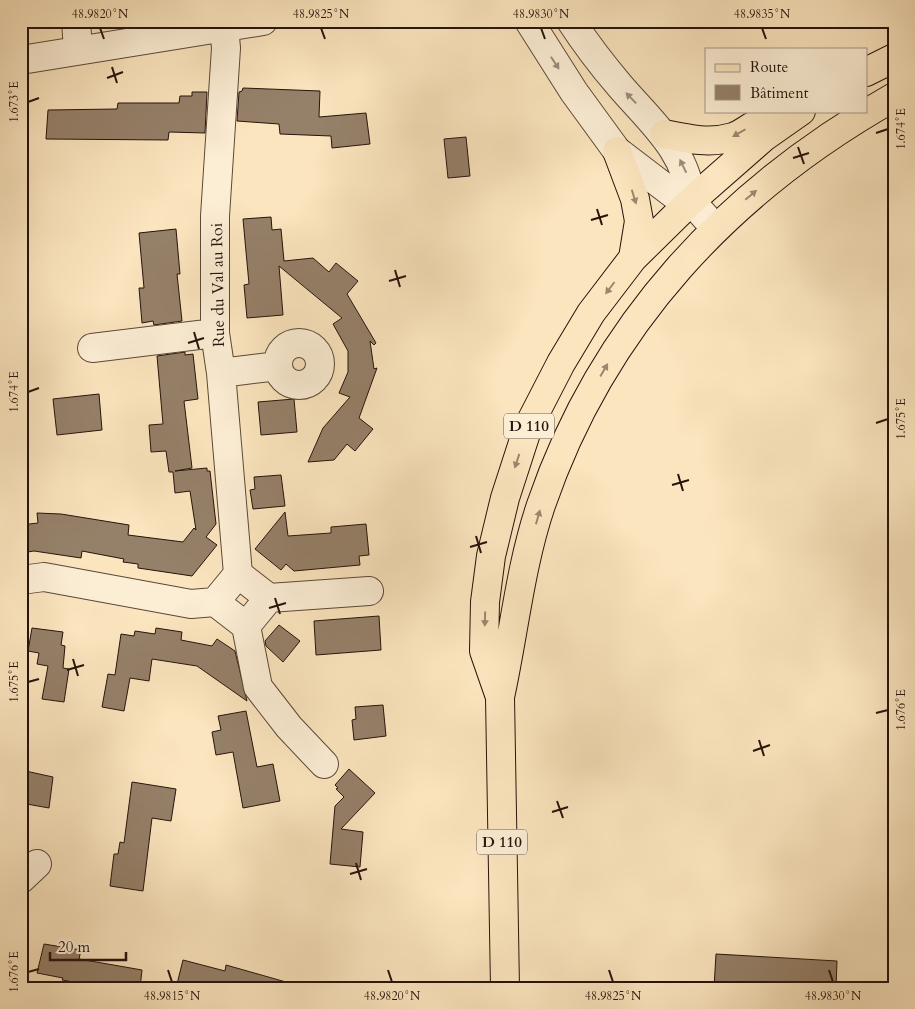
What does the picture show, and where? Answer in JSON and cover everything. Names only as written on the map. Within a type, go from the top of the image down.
[{"type":"main road","points":[[868,71],[894,58]]},
{"type":"main road","name":"D 110","points":[[868,111],[894,96]]},
{"type":"main road","name":"D 110","points":[[505,988],[500,697],[510,651],[524,564],[541,506],[564,444],[622,338],[715,228],[753,193],[850,121],[866,112]]},
{"type":"main road","name":"D 110","points":[[664,134],[696,141],[719,140],[736,136],[755,123],[793,117]]},
{"type":"main road","name":"D 110","points":[[500,697],[484,651],[485,602],[491,556],[505,498],[528,427],[560,363],[591,314],[633,258],[691,201],[764,136],[793,117]]},
{"type":"main road","name":"D 110","points":[[617,151],[635,199],[639,221],[633,258]]},
{"type":"street","points":[[76,21],[78,50]]},
{"type":"street","points":[[21,60],[263,21]]},
{"type":"street","name":"D 110","points":[[529,21],[574,92],[617,151],[676,196],[691,201],[715,228]]},
{"type":"street","points":[[571,21],[604,67],[664,134],[686,173],[691,201]]},
{"type":"street","name":"Rue du Val au Roi","points":[[224,26],[226,48],[215,216],[215,332],[221,373],[238,574]]},
{"type":"street","points":[[92,348],[215,332]]},
{"type":"street","points":[[221,373],[278,366]]},
{"type":"street","points":[[215,602],[238,574],[269,598],[369,590]]},
{"type":"street","points":[[21,580],[44,577],[191,604],[215,602],[246,626],[258,687],[288,727],[324,764]]},
{"type":"street","points":[[246,626],[269,598]]},
{"type":"building","points":[[243,88],[320,91],[319,117],[366,113],[370,144],[332,148],[331,136],[280,134],[279,124],[237,121],[239,92]]},
{"type":"building","points":[[192,92],[207,92],[205,133],[169,132],[168,140],[46,139],[48,110],[117,109],[118,103],[179,103],[180,96],[192,96]]},
{"type":"building","points":[[466,137],[470,176],[448,178],[444,139]]},
{"type":"building","points":[[271,217],[272,230],[281,229],[284,261],[313,258],[329,272],[336,263],[358,281],[347,294],[376,343],[374,345],[370,341],[374,369],[377,368],[359,418],[373,429],[355,451],[347,444],[334,460],[308,462],[323,428],[350,397],[339,393],[348,372],[348,351],[333,324],[342,318],[279,266],[283,315],[247,318],[244,285],[249,284],[243,219]]},
{"type":"building","points":[[176,229],[180,274],[177,274],[182,321],[154,325],[153,321],[142,323],[139,288],[144,288],[139,233]]},
{"type":"building","points":[[185,352],[185,355],[193,354],[198,399],[184,401],[192,468],[175,471],[207,468],[207,471],[210,471],[216,524],[206,537],[217,545],[192,576],[138,568],[138,564],[123,562],[124,559],[82,551],[81,558],[34,551],[21,553],[21,525],[38,523],[37,513],[61,514],[129,525],[128,535],[183,542],[194,528],[196,530],[190,491],[175,493],[173,472],[169,472],[166,451],[151,452],[149,425],[163,424],[157,356]]},
{"type":"building","points":[[99,394],[102,430],[57,435],[53,399]]},
{"type":"building","points":[[294,399],[297,432],[261,435],[258,402]]},
{"type":"building","points":[[281,475],[285,506],[253,509],[250,490],[255,489],[254,477]]},
{"type":"building","points":[[285,512],[288,536],[331,533],[331,527],[366,524],[369,555],[359,556],[360,565],[294,571],[286,564],[281,570],[255,549]]},
{"type":"building","points":[[379,616],[381,650],[316,655],[314,621]]},
{"type":"building","points":[[279,625],[300,641],[283,662],[266,646],[265,641]]},
{"type":"building","points":[[32,628],[63,632],[61,645],[65,646],[63,668],[69,669],[64,702],[42,699],[48,666],[37,664],[39,653],[28,651]]},
{"type":"building","points":[[156,628],[182,632],[181,640],[212,646],[217,639],[235,651],[247,701],[197,666],[152,659],[149,681],[130,678],[124,711],[102,707],[108,674],[115,675],[121,634],[134,636],[135,631],[155,634]]},
{"type":"building","points":[[383,705],[386,736],[354,740],[352,720],[356,719],[355,707]]},
{"type":"building","points":[[246,711],[257,767],[273,764],[280,801],[243,808],[233,752],[216,755],[212,732],[221,730],[218,716]]},
{"type":"building","points":[[349,769],[375,793],[341,829],[363,832],[360,867],[330,864],[335,806],[344,797],[336,789],[338,788],[335,785]]},
{"type":"building","points":[[21,770],[53,777],[49,808],[21,803]]},
{"type":"building","points":[[132,782],[176,789],[171,821],[152,818],[143,891],[110,886],[114,854],[118,854],[120,842],[124,843]]},
{"type":"building","points":[[44,944],[81,950],[79,959],[142,970],[140,988],[106,988],[62,980],[63,978],[37,973]]},
{"type":"building","points":[[716,954],[837,961],[836,988],[714,988]]},
{"type":"building","points":[[183,960],[225,971],[226,965],[286,982],[285,988],[176,988]]}]
